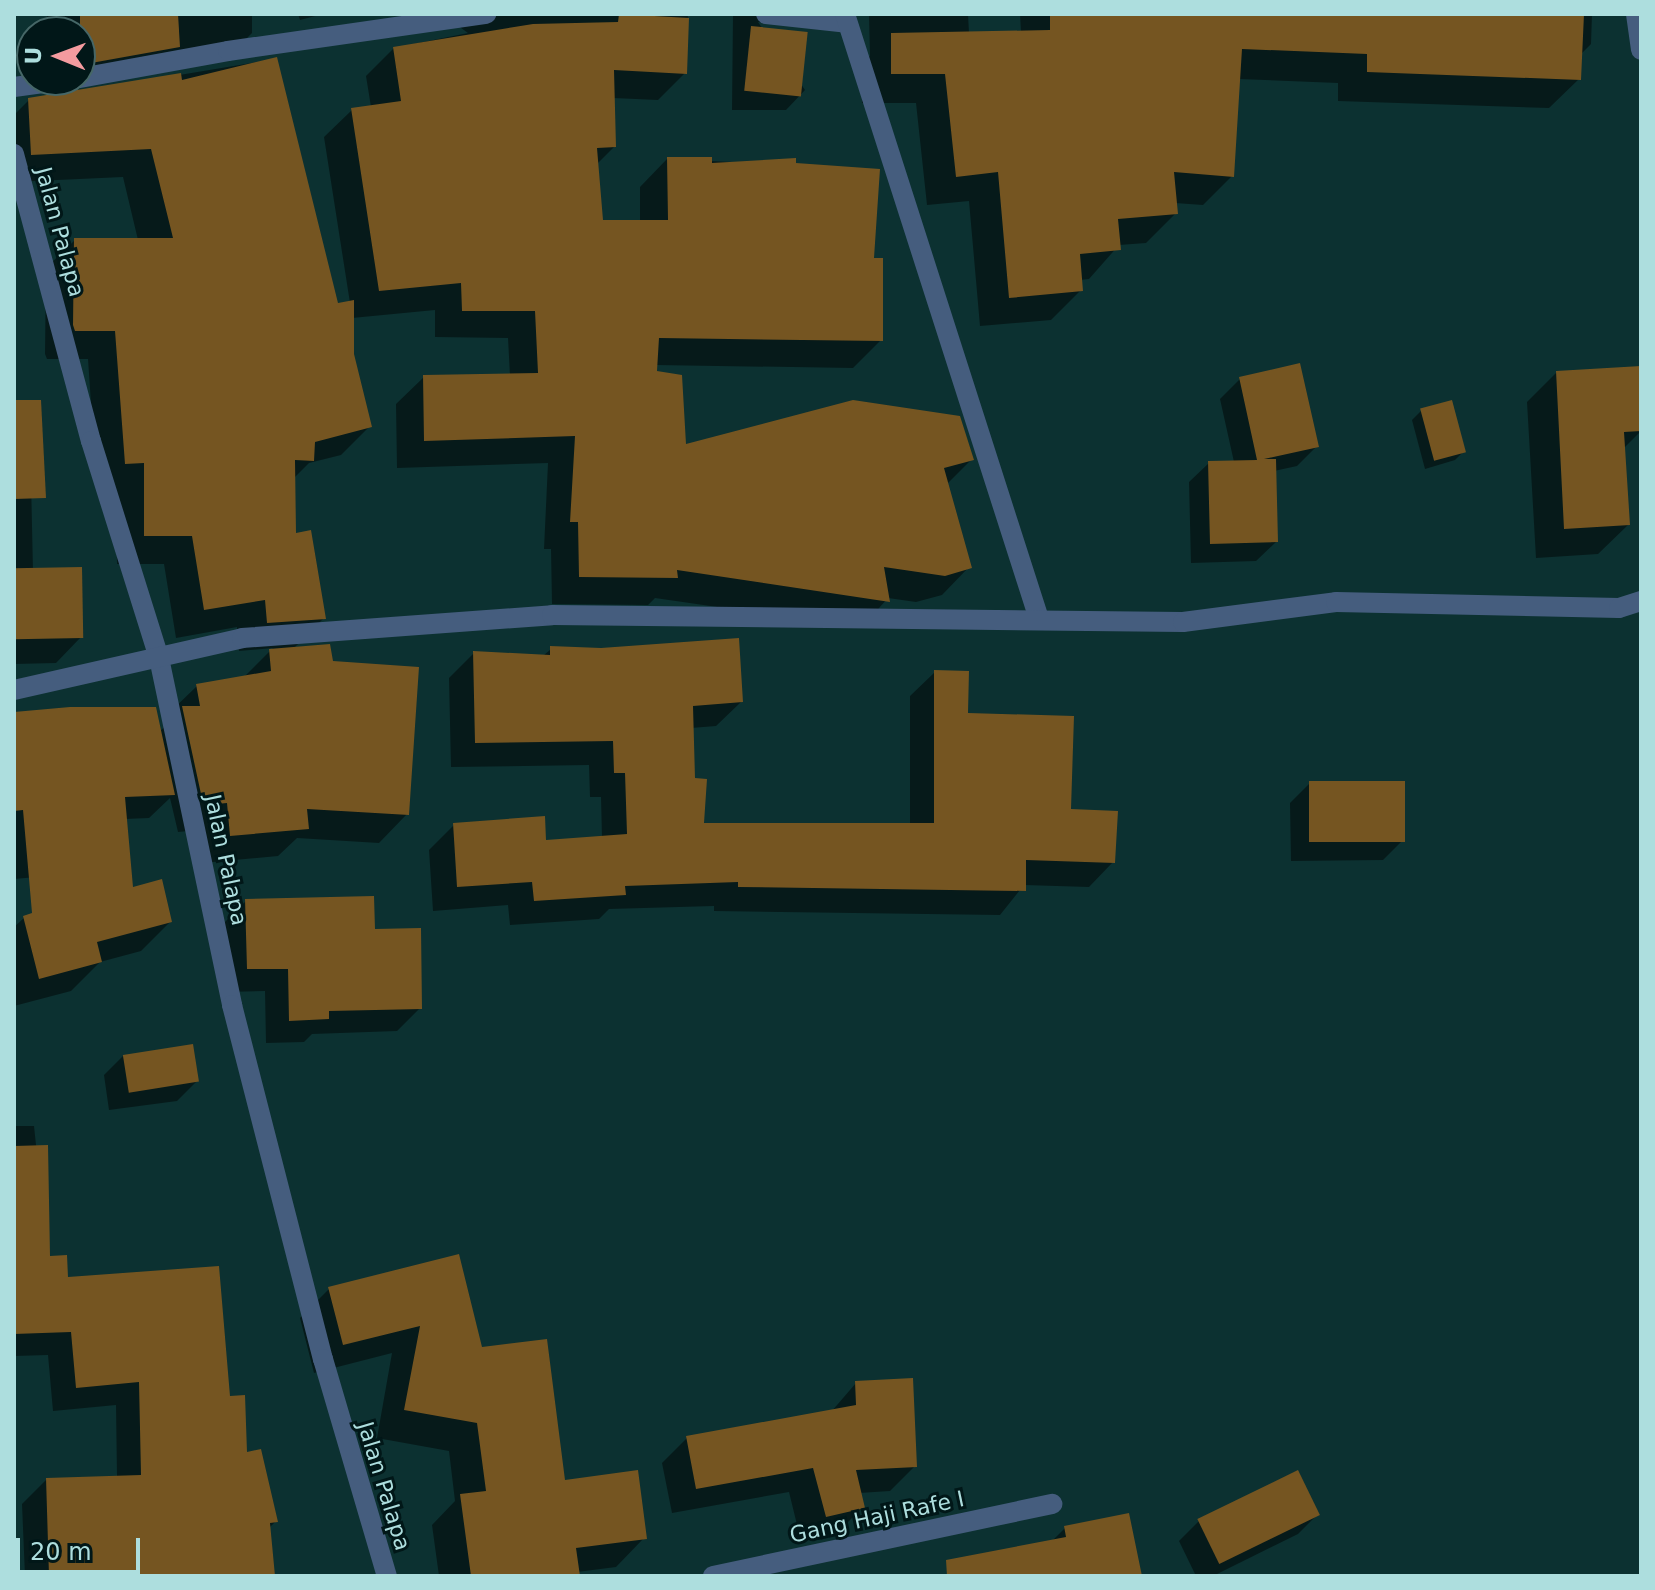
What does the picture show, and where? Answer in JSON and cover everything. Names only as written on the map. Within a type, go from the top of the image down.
[{"type":"street","points":[[96,75],[228,51],[486,14]]},
{"type":"street","points":[[766,14],[846,18],[1039,619]]},
{"type":"street","points":[[1636,14],[1641,50]]},
{"type":"street","name":"Jalan Palapa","points":[[14,154],[91,441],[159,658],[236,1020],[323,1359],[387,1576]]},
{"type":"street","points":[[14,690],[242,638],[552,615],[1183,622],[1336,602],[1619,608],[1641,601]]},
{"type":"street","name":"Gang Haji Rafe I","points":[[713,1576],[1052,1504]]},
{"type":"building","points":[[178,14],[180,47],[96,62],[96,16],[80,16]]},
{"type":"building","points":[[619,14],[689,18],[687,74],[614,70],[616,147],[597,148],[603,220],[668,220],[667,157],[712,157],[712,163],[796,158],[796,163],[880,169],[874,258],[883,258],[883,341],[659,338],[657,371],[682,375],[686,444],[853,400],[960,416],[974,460],[944,468],[972,568],[945,576],[884,567],[890,602],[677,570],[678,578],[579,577],[578,522],[570,522],[575,436],[424,441],[423,375],[538,373],[535,311],[462,311],[461,283],[379,291],[351,108],[401,101],[393,47],[533,24],[618,22]]},
{"type":"building","points":[[1050,14],[1584,14],[1581,80],[1367,72],[1367,54],[1242,49],[1234,177],[1174,172],[1178,214],[1118,219],[1121,250],[1080,254],[1083,291],[1009,298],[998,172],[956,177],[945,74],[891,74],[891,33],[1050,30]]},
{"type":"building","points":[[751,26],[808,32],[801,97],[744,91]]},
{"type":"building","points":[[277,57],[338,303],[354,300],[354,354],[372,427],[315,442],[314,461],[295,460],[296,533],[311,530],[326,619],[267,623],[265,600],[204,610],[192,536],[144,536],[144,463],[125,464],[115,331],[75,331],[73,325],[74,238],[173,238],[151,149],[31,155],[28,98],[96,96],[96,87],[181,73],[182,80]]},
{"type":"building","points":[[1300,363],[1319,447],[1264,459],[1276,459],[1278,542],[1210,544],[1208,461],[1257,460],[1239,377]]},
{"type":"building","points":[[1641,366],[1641,431],[1624,432],[1630,525],[1564,529],[1556,371]]},
{"type":"building","points":[[14,400],[41,400],[46,498],[14,499]]},
{"type":"building","points":[[1452,400],[1466,452],[1434,461],[1420,409]]},
{"type":"building","points":[[82,567],[83,638],[15,639],[14,568]]},
{"type":"building","points":[[739,638],[743,702],[693,706],[695,778],[707,779],[704,823],[934,823],[934,670],[969,671],[968,713],[1074,716],[1071,809],[1118,811],[1115,863],[1026,860],[1026,891],[738,887],[738,882],[625,886],[626,895],[534,901],[532,882],[457,887],[453,823],[545,816],[546,840],[627,834],[625,773],[614,773],[613,741],[475,743],[473,651],[550,655],[550,646],[601,648]]},
{"type":"building","points":[[330,644],[333,661],[419,667],[409,815],[307,809],[309,829],[230,836],[227,803],[206,805],[201,794],[182,706],[200,706],[196,684],[271,671],[269,649]]},
{"type":"building","points":[[70,707],[156,707],[175,795],[125,797],[133,887],[162,879],[172,922],[97,942],[102,962],[39,979],[23,916],[32,913],[23,810],[14,811],[14,712]]},
{"type":"building","points":[[1309,781],[1405,781],[1405,842],[1309,842]]},
{"type":"building","points":[[374,896],[375,929],[421,928],[422,1009],[329,1011],[329,1019],[289,1021],[288,969],[247,969],[245,899]]},
{"type":"building","points":[[193,1044],[199,1082],[129,1093],[123,1055]]},
{"type":"building","points":[[48,1145],[50,1256],[67,1255],[68,1277],[219,1266],[230,1396],[245,1395],[247,1452],[261,1449],[278,1522],[270,1523],[275,1576],[49,1576],[46,1478],[141,1475],[139,1382],[76,1388],[71,1332],[14,1334],[14,1146]]},
{"type":"building","points":[[459,1254],[482,1347],[547,1339],[565,1480],[638,1470],[647,1539],[576,1548],[580,1576],[471,1576],[460,1494],[486,1491],[477,1423],[404,1410],[420,1326],[343,1345],[328,1287]]},
{"type":"building","points":[[913,1378],[917,1467],[856,1470],[865,1508],[826,1517],[813,1468],[696,1489],[686,1436],[856,1405],[855,1381]]},
{"type":"building","points":[[1298,1470],[1320,1515],[1219,1564],[1197,1519]]},
{"type":"building","points":[[1129,1513],[1142,1576],[947,1576],[946,1560],[1066,1537],[1064,1526]]}]
